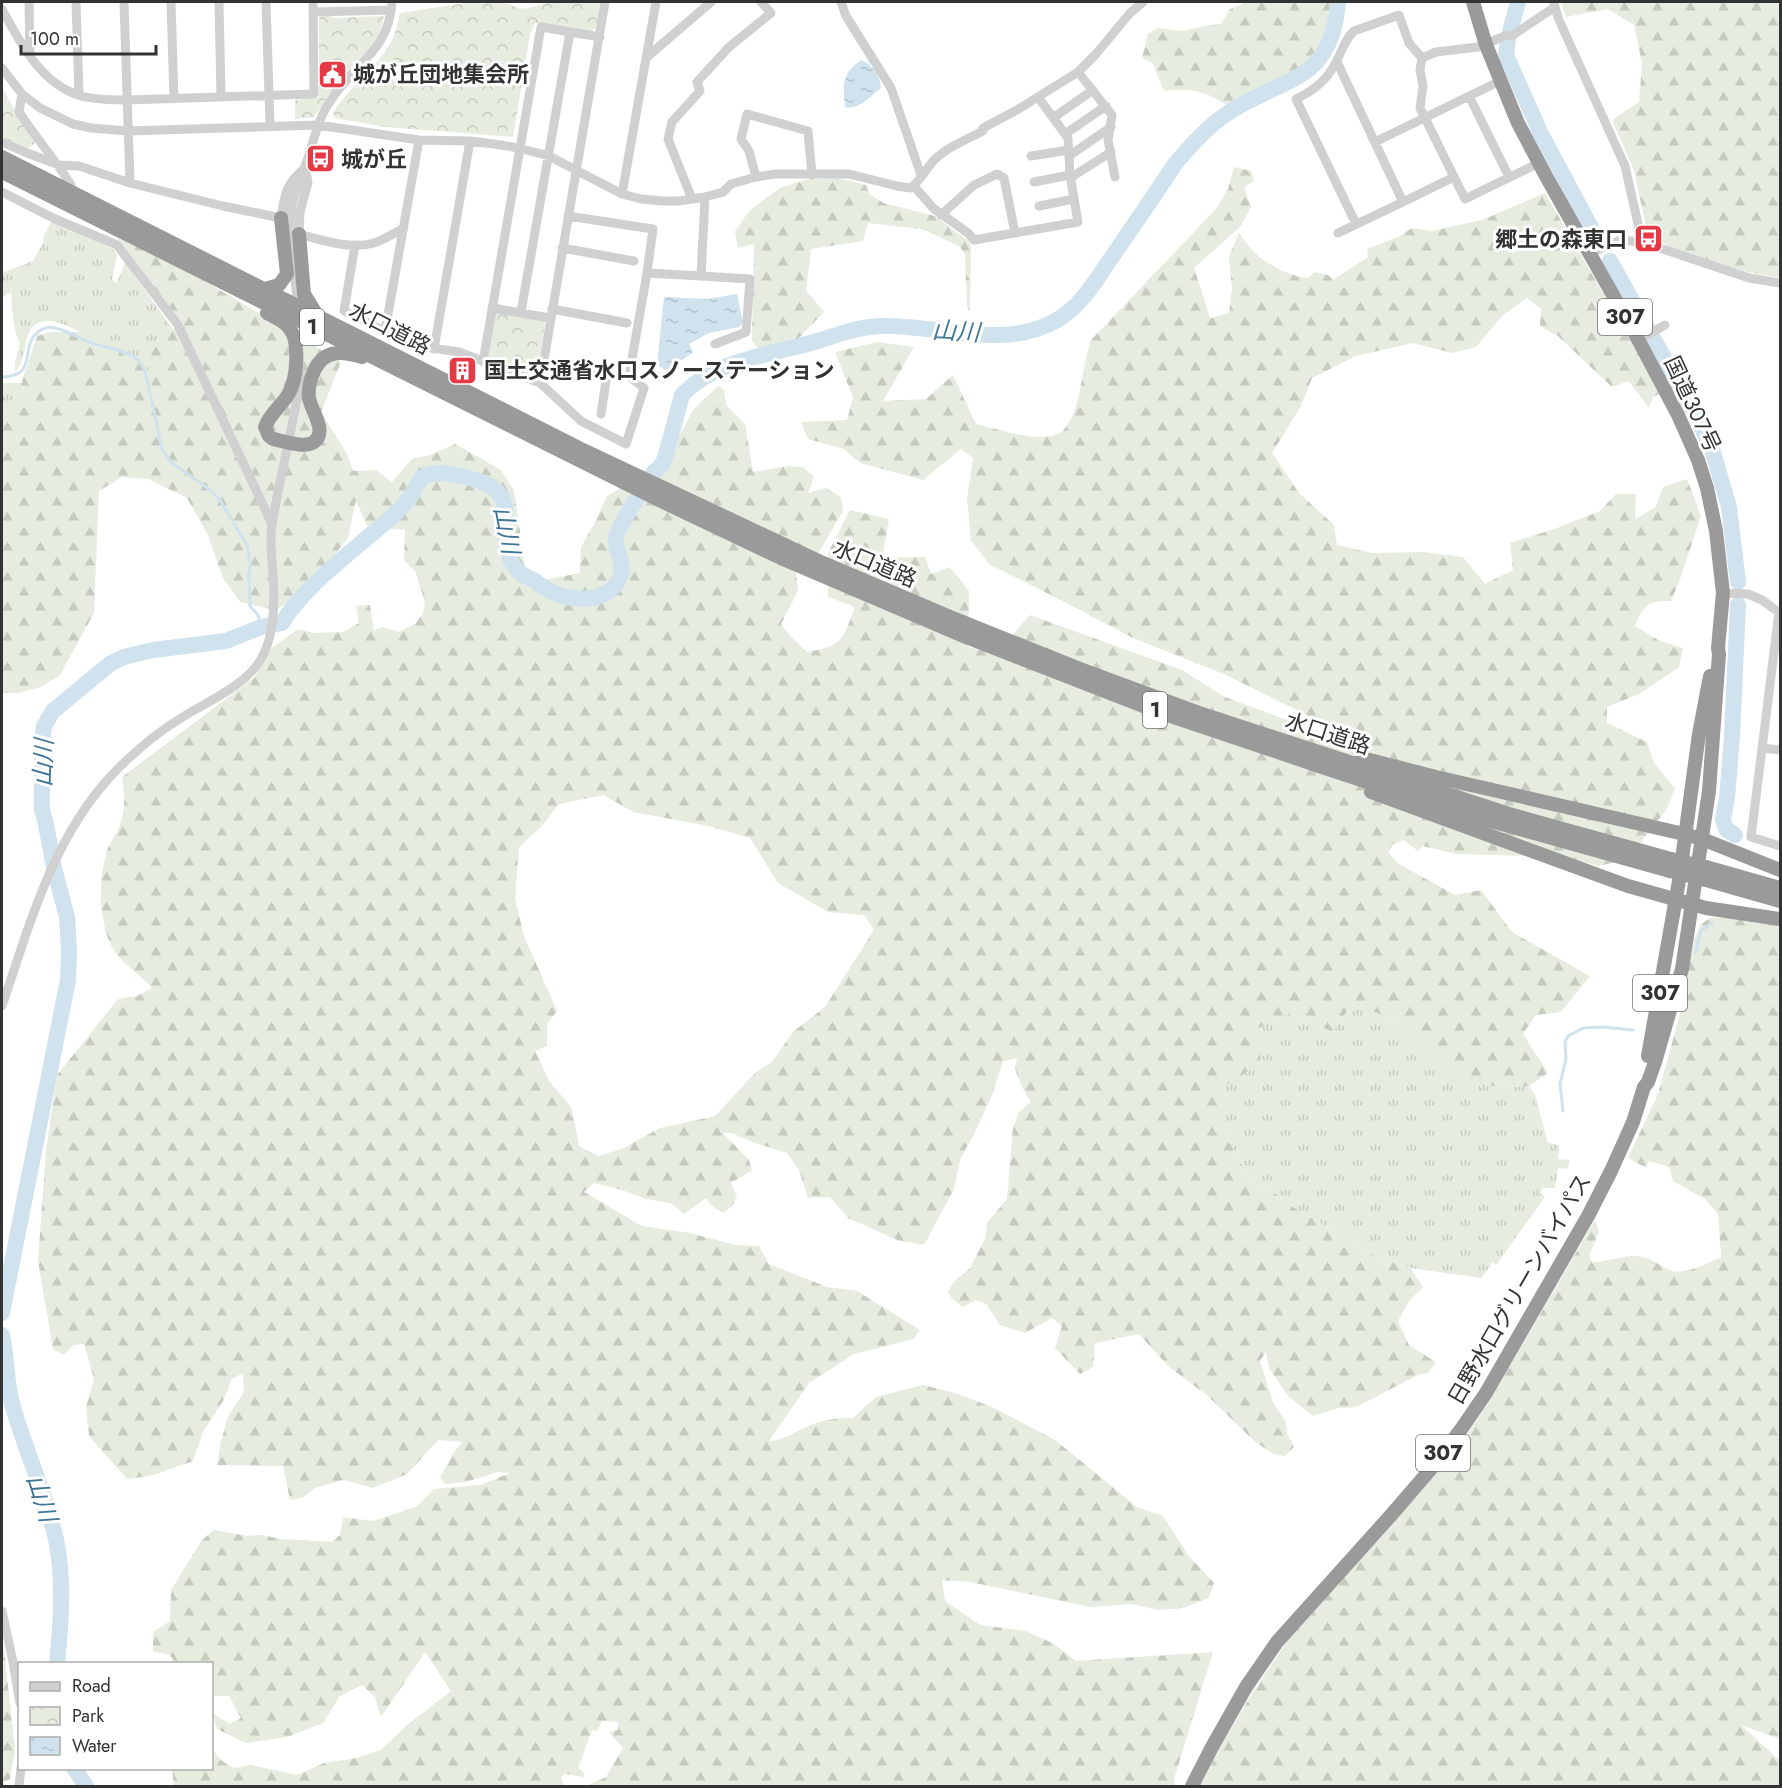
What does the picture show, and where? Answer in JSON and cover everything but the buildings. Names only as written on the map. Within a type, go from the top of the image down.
[{"type":"highway","name":"国道307号","points":[[1473,2],[1486,45],[1518,123],[1589,254],[1646,336],[1698,460],[1707,488],[1716,531],[1723,593],[1709,791],[1691,904]]},
{"type":"highway","name":"水口道路","points":[[2,157],[316,315],[781,558],[975,641],[1156,711],[1462,813],[1706,874],[1780,888]]},
{"type":"highway","name":"水口道路","points":[[2,172],[233,288],[627,477]]},
{"type":"highway","points":[[265,289],[279,285],[287,274],[281,218]]},
{"type":"highway","points":[[299,234],[304,294],[316,315]]},
{"type":"highway","points":[[233,288],[237,296],[285,324],[292,332],[297,363],[291,391],[275,409],[265,427],[273,439],[308,445],[317,439],[319,427],[309,400],[309,385],[314,370],[323,358],[340,353],[379,359]]},
{"type":"highway","name":"水口道路","points":[[663,495],[950,617],[1202,714],[1671,865]]},
{"type":"highway","name":"国道307号","points":[[1675,899],[1699,734],[1715,653],[1718,648]]},
{"type":"highway","name":"1","points":[[1293,744],[1302,743],[1436,777],[1684,834],[1780,870]]},
{"type":"highway","name":"1","points":[[1322,767],[1327,776],[1347,784],[1628,886],[1691,904],[1780,919]]},
{"type":"highway","name":"水口道路","points":[[1706,874],[1780,901]]},
{"type":"highway","name":"日野水口グリーンバイパス","points":[[1644,1087],[1643,1082],[1675,899]]},
{"type":"highway","name":"日野水口グリーンバイパス","points":[[1192,1786],[1246,1687],[1277,1642],[1392,1514],[1436,1463],[1462,1428],[1486,1392],[1570,1247],[1611,1171],[1648,1082],[1682,969],[1691,904]]},
{"type":"highway","points":[[1687,933],[1702,916],[1721,910]]},
{"type":"street","points":[[29,2],[30,56]]},
{"type":"street","points":[[76,2],[79,95]]},
{"type":"street","points":[[124,2],[130,183]]},
{"type":"street","points":[[171,2],[174,99]]},
{"type":"street","points":[[219,2],[221,97]]},
{"type":"street","points":[[266,2],[270,125]]},
{"type":"street","points":[[540,383],[605,2]]},
{"type":"street","points":[[622,194],[656,2]]},
{"type":"street","points":[[647,57],[711,2]]},
{"type":"street","points":[[692,199],[668,140],[672,122],[700,91],[698,82],[729,47],[771,13],[761,2]]},
{"type":"street","points":[[841,2],[846,16],[891,88],[921,175]]},
{"type":"street","points":[[2,68],[22,94],[40,108],[73,124],[91,128],[128,131],[318,125],[419,140],[470,141],[519,148],[549,156],[622,194],[663,201],[705,197],[723,192],[731,184],[775,174],[849,174],[910,188],[945,151],[983,131],[983,128],[1078,72],[1102,48],[1130,13],[1143,2]]},
{"type":"street","points":[[1422,58],[1440,51],[1486,45],[1509,36],[1554,4],[1625,166],[1642,242]]},
{"type":"street","points":[[2,9],[16,36],[37,67],[55,82],[79,95],[107,100],[127,100],[314,94],[313,7],[392,6],[386,29],[376,49],[332,98],[318,125],[297,188],[291,211],[291,247],[297,298]]},
{"type":"street","points":[[1356,224],[1296,99],[1312,91],[1326,78],[1337,62],[1348,36],[1354,31],[1399,15],[1409,43],[1422,58]]},
{"type":"street","points":[[483,362],[541,27],[600,37]]},
{"type":"street","points":[[521,312],[570,32]]},
{"type":"street","points":[[1422,58],[1420,70],[1423,86],[1420,108],[1465,199],[1539,163]]},
{"type":"street","points":[[1337,62],[1403,202]]},
{"type":"street","points":[[1078,72],[1112,114],[1108,140],[1115,177]]},
{"type":"street","points":[[1375,142],[1500,81]]},
{"type":"street","points":[[1053,118],[1093,90]]},
{"type":"street","points":[[22,94],[19,111],[71,185]]},
{"type":"street","points":[[1468,96],[1509,177]]},
{"type":"street","points":[[914,186],[933,208],[974,240],[1078,222],[1070,177],[1068,138],[1038,97]]},
{"type":"street","points":[[1065,134],[1106,106]]},
{"type":"street","points":[[756,177],[749,151],[741,139],[747,114],[808,131],[812,175]]},
{"type":"street","points":[[1031,156],[1069,153],[1111,127]]},
{"type":"street","points":[[385,331],[419,140]]},
{"type":"street","points":[[2,141],[59,165],[79,166],[130,183],[281,218],[287,188],[292,178],[305,168]]},
{"type":"street","points":[[434,349],[470,141]]},
{"type":"street","points":[[1034,182],[1070,177],[1111,152]]},
{"type":"street","points":[[305,168],[308,182],[300,212],[299,234],[330,243],[355,245],[373,243],[404,228]]},
{"type":"street","points":[[941,215],[974,185],[997,174],[1004,178],[1016,233]]},
{"type":"street","points":[[1338,233],[1454,177]]},
{"type":"street","points":[[2,192],[53,218],[109,238],[117,245],[178,325],[272,524]]},
{"type":"street","points":[[701,276],[705,197]]},
{"type":"street","points":[[1039,206],[1074,199]]},
{"type":"street","points":[[355,245],[344,311],[418,346],[459,352],[540,383],[581,421],[626,444],[644,388],[629,375],[653,229],[568,216]]},
{"type":"street","points":[[1589,254],[1620,240],[1642,242],[1749,278],[1780,284]]},
{"type":"street","points":[[562,248],[634,261]]},
{"type":"street","points":[[647,273],[750,279],[746,332],[715,344]]},
{"type":"street","points":[[492,308],[627,323]]},
{"type":"street","points":[[1646,336],[1665,325]]},
{"type":"street","points":[[2,1006],[47,875],[88,804],[126,760],[176,721],[250,674],[263,656],[270,636],[273,617],[270,540],[301,371],[300,333]]},
{"type":"street","points":[[543,364],[607,375],[600,414]]},
{"type":"street","points":[[1723,593],[1748,594],[1780,612],[1751,837],[1780,846]]},
{"type":"street","points":[[1762,748],[1780,750]]},
{"type":"street","points":[[2,1611],[18,1691]]},
{"type":"street","points":[[19,1786],[21,1770]]},
{"type":"green space","points":[[472,2],[502,2],[522,9],[552,2],[600,2],[596,28],[590,32],[535,23],[530,34],[513,137],[386,127],[335,118],[333,113],[386,50],[395,34],[400,13]]},
{"type":"green space","points":[[1243,2],[1333,2],[1331,27],[1324,46],[1314,61],[1285,81],[1228,106],[1213,97],[1198,92],[1165,91],[1153,63],[1142,58],[1148,34],[1158,28],[1182,31],[1221,24],[1230,9]]},
{"type":"green space","points":[[1561,2],[1780,2],[1780,278],[1736,270],[1682,253],[1652,237],[1645,222],[1634,170],[1612,120],[1639,102],[1642,64],[1634,25],[1608,9],[1566,17]]},
{"type":"green space","points":[[320,16],[332,16],[333,18],[384,16],[377,39],[371,48],[330,93],[314,117],[295,119],[295,100],[319,98]]},
{"type":"green space","points":[[2,88],[35,144],[27,149],[2,137]]},
{"type":"green space","points":[[1234,167],[1251,171],[1254,181],[1244,187],[1251,207],[1241,226],[1194,268],[1210,318],[1229,313],[1232,289],[1229,256],[1239,233],[1259,257],[1280,270],[1309,278],[1314,272],[1328,275],[1333,280],[1368,257],[1367,249],[1398,237],[1412,228],[1432,231],[1482,220],[1545,193],[1661,393],[1653,397],[1649,408],[1629,381],[1612,387],[1558,336],[1540,326],[1541,309],[1527,298],[1502,316],[1476,347],[1452,353],[1413,343],[1356,356],[1312,378],[1301,406],[1272,453],[1299,493],[1334,525],[1337,545],[1372,553],[1423,552],[1463,557],[1485,584],[1513,570],[1510,543],[1600,511],[1616,494],[1636,494],[1635,519],[1655,508],[1663,487],[1687,479],[1701,516],[1671,601],[1652,603],[1647,606],[1635,626],[1660,641],[1683,648],[1679,667],[1639,694],[1607,707],[1607,723],[1647,742],[1654,763],[1675,789],[1666,810],[1635,850],[1625,860],[1598,866],[1566,857],[1456,854],[1423,846],[1418,851],[1403,840],[1393,844],[1388,852],[1399,864],[1455,895],[1481,890],[1512,932],[1590,976],[1561,1012],[1536,1015],[1523,1034],[1548,1073],[1529,1086],[1500,1088],[1452,1075],[1393,1018],[1351,1005],[1333,1032],[1289,1013],[1257,1029],[1261,1063],[1222,1088],[1222,1125],[1237,1157],[1256,1186],[1280,1196],[1288,1204],[1377,1257],[1410,1268],[1423,1287],[1409,1301],[1398,1321],[1409,1345],[1436,1362],[1428,1373],[1418,1375],[1356,1407],[1339,1408],[1313,1416],[1288,1396],[1269,1368],[1266,1352],[1260,1361],[1273,1403],[1286,1422],[1287,1433],[1294,1447],[1285,1456],[1274,1454],[1255,1442],[1208,1396],[1169,1367],[1139,1334],[1095,1343],[1093,1367],[1080,1374],[1055,1348],[1062,1326],[1052,1318],[1025,1333],[1000,1325],[986,1304],[976,1300],[963,1307],[952,1299],[948,1291],[956,1280],[970,1268],[985,1239],[987,1223],[1007,1199],[1013,1128],[1019,1112],[1031,1102],[1015,1069],[1017,1058],[1003,1061],[992,1095],[960,1160],[954,1189],[924,1245],[900,1241],[848,1218],[830,1197],[808,1198],[799,1170],[787,1153],[732,1133],[723,1133],[749,1160],[752,1170],[731,1183],[737,1197],[732,1206],[723,1213],[712,1206],[706,1198],[684,1214],[671,1203],[646,1199],[594,1183],[584,1192],[642,1226],[690,1233],[735,1245],[759,1246],[769,1264],[827,1287],[857,1291],[920,1330],[913,1339],[854,1354],[809,1383],[769,1441],[781,1439],[824,1421],[853,1418],[876,1397],[923,1385],[955,1393],[992,1407],[1055,1440],[1137,1507],[1163,1516],[1188,1555],[1214,1583],[1209,1598],[1183,1608],[1159,1610],[1131,1604],[1091,1607],[970,1582],[942,1580],[945,1601],[980,1625],[1026,1631],[1054,1644],[1076,1661],[1213,1652],[1174,1779],[1175,1786],[587,1786],[606,1777],[623,1748],[609,1732],[618,1730],[618,1722],[602,1721],[597,1731],[592,1730],[578,1768],[585,1777],[565,1774],[561,1777],[564,1786],[174,1786],[172,1770],[213,1770],[213,1750],[222,1761],[234,1768],[250,1765],[297,1775],[324,1763],[357,1758],[381,1750],[407,1725],[451,1691],[425,1652],[381,1717],[375,1697],[362,1685],[340,1696],[323,1723],[287,1737],[246,1743],[217,1729],[213,1714],[230,1724],[241,1718],[229,1696],[213,1696],[213,1662],[174,1662],[170,1655],[153,1651],[153,1632],[170,1621],[171,1590],[202,1540],[214,1530],[247,1536],[263,1535],[281,1539],[332,1542],[340,1535],[343,1517],[373,1521],[416,1507],[434,1489],[481,1485],[510,1473],[498,1472],[466,1482],[445,1484],[440,1477],[462,1442],[438,1440],[407,1474],[373,1488],[344,1480],[317,1487],[302,1498],[290,1500],[283,1466],[217,1465],[228,1416],[244,1392],[243,1373],[232,1379],[223,1401],[203,1432],[193,1461],[150,1476],[127,1479],[89,1436],[86,1407],[94,1379],[84,1344],[73,1345],[64,1355],[53,1349],[38,1261],[46,1150],[57,1075],[118,999],[137,996],[152,988],[124,962],[111,945],[102,910],[102,871],[108,848],[120,825],[123,811],[122,777],[255,677],[269,650],[298,629],[314,633],[343,632],[359,623],[356,606],[370,605],[374,631],[382,627],[399,632],[415,624],[423,613],[425,602],[415,571],[404,560],[405,530],[367,526],[356,500],[348,538],[302,596],[274,610],[240,602],[223,578],[208,535],[187,498],[148,479],[122,477],[99,491],[94,613],[60,675],[41,687],[18,693],[2,693],[2,407],[17,402],[24,389],[22,381],[37,336],[50,332],[83,332],[137,362],[152,387],[150,372],[142,356],[147,347],[165,344],[178,321],[117,238],[181,267],[341,362],[321,412],[347,454],[353,471],[376,470],[392,482],[412,459],[430,455],[455,444],[501,470],[514,491],[527,579],[549,579],[580,573],[581,547],[607,496],[668,456],[694,409],[718,386],[724,390],[726,405],[745,424],[753,472],[789,466],[803,467],[814,477],[808,493],[826,488],[841,497],[843,511],[816,557],[796,572],[798,591],[781,624],[807,652],[828,647],[840,640],[855,607],[828,597],[828,553],[850,510],[889,519],[882,558],[925,557],[931,574],[950,567],[969,591],[968,647],[996,654],[1030,615],[1182,670],[1225,697],[1338,739],[1362,742],[1226,675],[1131,637],[989,564],[971,540],[967,499],[973,458],[961,449],[923,480],[860,463],[844,449],[808,439],[801,422],[847,420],[853,397],[835,352],[877,342],[914,347],[883,401],[926,399],[953,375],[976,424],[1028,436],[1058,434],[1067,425],[1076,407],[1091,340],[1216,209],[1228,189]],"holes":[[[604,795],[633,812],[709,826],[750,838],[778,883],[828,912],[864,915],[874,930],[825,1007],[793,1032],[772,1062],[756,1072],[715,1116],[660,1128],[624,1148],[599,1156],[579,1146],[572,1108],[549,1081],[535,1051],[547,1046],[547,1024],[557,1011],[524,936],[515,899],[519,847],[541,827],[559,804]]]},
{"type":"green space","points":[[838,178],[866,185],[870,195],[884,203],[935,216],[967,240],[971,245],[970,313],[967,306],[965,254],[959,246],[922,229],[868,223],[863,241],[811,249],[806,290],[824,312],[794,343],[759,350],[752,340],[754,244],[738,248],[735,231],[749,211],[780,188],[808,179]]},
{"type":"green space","points":[[52,220],[60,221],[114,250],[117,255],[112,280],[117,283],[125,262],[174,331],[152,371],[153,391],[94,341],[57,322],[42,321],[31,329],[19,367],[15,372],[20,343],[14,326],[11,292],[2,298],[2,273],[33,261]]},
{"type":"green space","points":[[499,311],[543,319],[545,323],[537,372],[532,375],[493,361],[488,353],[495,313]]},
{"type":"green space","points":[[2,383],[25,383],[18,404],[2,411]]},
{"type":"green space","points":[[1710,918],[1780,925],[1780,1739],[1741,1725],[1780,1761],[1780,1786],[1200,1786],[1253,1692],[1290,1637],[1457,1450],[1491,1399],[1595,1220],[1599,1231],[1589,1256],[1592,1262],[1636,1256],[1647,1258],[1669,1270],[1679,1272],[1721,1257],[1718,1214],[1705,1199],[1673,1181],[1669,1167],[1649,1161],[1646,1168],[1628,1158],[1658,1094],[1678,1021],[1695,938],[1701,924]]},
{"type":"green space","points":[[1351,1005],[1393,1018],[1453,1075],[1500,1088],[1529,1086],[1535,1095],[1548,1143],[1559,1145],[1558,1159],[1569,1160],[1568,1169],[1558,1168],[1555,1188],[1543,1188],[1540,1193],[1545,1197],[1496,1265],[1493,1262],[1481,1278],[1410,1268],[1377,1257],[1288,1204],[1280,1196],[1256,1186],[1237,1157],[1222,1125],[1222,1088],[1260,1063],[1257,1029],[1289,1013],[1333,1032]]},
{"type":"green space","points":[[2,1631],[15,1750],[10,1779],[2,1783]]},
{"type":"water","points":[[861,60],[875,71],[881,88],[859,105],[845,107],[845,80],[854,65]]},
{"type":"water","points":[[737,294],[743,323],[739,327],[709,333],[689,344],[693,352],[667,371],[657,365],[664,297],[708,299]]},
{"type":"waterway","name":"山川","points":[[2,1313],[68,980],[67,917],[42,810],[44,726],[53,711],[111,663],[124,657],[153,650],[226,641],[261,627],[282,623],[298,601],[318,580],[402,507],[421,478],[432,474],[448,473],[465,477],[485,483],[498,492],[504,501],[506,512],[508,551],[514,566],[521,573],[546,589],[564,596],[584,599],[602,595],[617,583],[622,571],[616,545],[617,533],[654,472],[661,466],[682,395],[695,384],[709,374],[740,361],[866,327],[908,327],[995,335],[1017,334],[1037,329],[1057,320],[1075,306],[1090,288],[1175,164],[1211,126],[1225,115],[1300,75],[1314,64],[1326,49],[1334,29],[1338,2]]},
{"type":"waterway","points":[[1518,2],[1506,55],[1541,134],[1595,235]]},
{"type":"waterway","points":[[1610,261],[1697,417],[1712,449],[1729,507],[1738,582]]},
{"type":"waterway","points":[[2,377],[21,372],[33,338],[48,327],[126,353],[139,361],[146,375],[162,449],[172,463],[209,489],[220,500],[247,545],[250,562],[250,606],[258,615],[261,627]]},
{"type":"waterway","points":[[1735,835],[1726,829],[1723,819],[1732,736],[1738,605]]},
{"type":"waterway","points":[[1695,953],[1701,931],[1712,923]]},
{"type":"waterway","points":[[1563,1111],[1560,1084],[1566,1059],[1565,1042],[1568,1036],[1583,1028],[1633,1030]]},
{"type":"waterway","name":"山川","points":[[2,1335],[12,1403],[48,1508],[57,1544],[61,1589],[57,1662]]},
{"type":"waterway","name":"山川","points":[[75,1770],[86,1786]]},
{"type":"place","name":"城が丘団地集会所","points":[[332,74]]},
{"type":"place","name":"城が丘","points":[[320,159]]},
{"type":"place","name":"郷土の森東口","points":[[1648,239]]},
{"type":"place","name":"国土交通省水口スノーステーション","points":[[463,370]]}]
